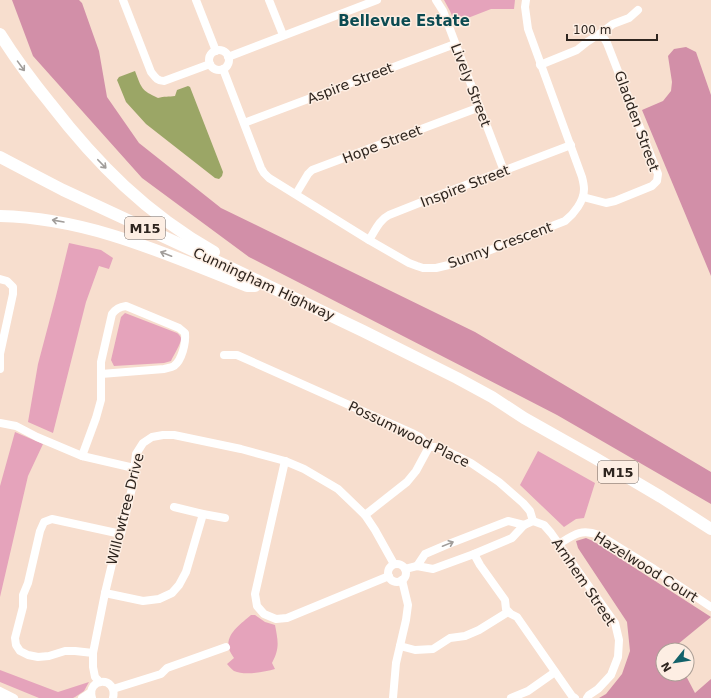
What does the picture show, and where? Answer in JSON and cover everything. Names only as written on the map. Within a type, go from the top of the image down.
[{"type":"highway","points":[[0,34],[21,65],[64,122],[102,165],[127,189],[160,217],[190,238],[234,264],[281,288],[291,296]]},
{"type":"highway","name":"Cunningham Highway","points":[[0,157],[64,190],[291,296],[457,378],[648,489],[711,529]]},
{"type":"highway","name":"Cunningham Highway","points":[[0,165],[426,368],[524,418]]},
{"type":"highway","points":[[0,216],[47,220],[96,230],[144,246],[247,286],[255,286]]},
{"type":"street","points":[[123,0],[151,72],[155,78],[160,81],[164,81],[210,64]]},
{"type":"street","points":[[196,0],[216,51]]},
{"type":"street","points":[[269,0],[283,35]]},
{"type":"street","points":[[228,57],[377,0]]},
{"type":"street","name":"Lively Street","points":[[436,0],[443,11],[504,171]]},
{"type":"street","points":[[526,0],[525,7],[528,29],[582,177],[584,190],[583,197]]},
{"type":"street","points":[[540,65],[577,50],[613,24],[629,18],[638,10]]},
{"type":"street","name":"Gladden Street","points":[[583,197],[606,202],[615,201],[652,186],[657,180],[658,174],[602,33]]},
{"type":"street","name":"Aspire Street","points":[[244,123],[455,44]]},
{"type":"street","points":[[216,51],[222,51],[227,54],[229,60],[228,65],[223,69],[217,70],[210,64],[209,61],[211,55],[216,51]]},
{"type":"street","name":"Sunny Crescent","points":[[223,69],[264,174],[369,240],[417,266],[423,268],[436,268],[457,263],[565,221],[571,216],[583,197]]},
{"type":"street","name":"Hope Street","points":[[296,194],[312,170],[480,107]]},
{"type":"street","name":"Inspire Street","points":[[369,240],[384,218],[389,215],[571,145]]},
{"type":"street","points":[[0,279],[7,281],[13,287],[13,294],[0,354],[0,369]]},
{"type":"street","points":[[82,456],[96,418],[100,400],[101,362],[112,314],[121,307],[126,306],[180,328],[185,333],[184,346],[179,360],[173,366],[164,369],[101,374]]},
{"type":"street","name":"Possumwood Place","points":[[224,355],[237,355],[414,434],[420,437],[429,447],[443,449],[470,463],[499,482],[523,503],[530,511],[533,521]]},
{"type":"street","points":[[0,423],[16,426],[82,456],[134,468]]},
{"type":"street","name":"Willowtree Drive","points":[[100,682],[95,677],[92,667],[93,653],[105,593],[132,488],[136,454],[143,443],[152,437],[174,435],[241,449],[304,469],[338,488],[365,515],[394,564]]},
{"type":"street","points":[[365,515],[407,482],[416,471],[429,447]]},
{"type":"street","points":[[285,462],[255,594],[257,606],[264,614],[276,619],[287,618],[390,576]]},
{"type":"street","points":[[174,507],[225,518]]},
{"type":"street","points":[[105,593],[143,601],[159,599],[172,593],[179,585],[186,572],[203,514]]},
{"type":"street","points":[[93,653],[65,651],[49,656],[38,657],[28,655],[20,651],[16,645],[15,638],[23,606],[23,595],[28,583],[40,531],[44,522],[52,519],[121,534]]},
{"type":"street","points":[[417,566],[425,554],[508,521],[524,525]]},
{"type":"street","points":[[406,570],[417,566],[433,569],[474,554],[512,538],[524,525],[533,521]]},
{"type":"street","name":"Arnhem Street","points":[[533,521],[544,525],[551,533],[615,624],[619,640],[618,657],[611,675],[598,689],[586,698]]},
{"type":"street","name":"Hazelwood Court","points":[[559,544],[579,532],[594,533],[654,569],[711,608]]},
{"type":"street","points":[[474,554],[504,600],[508,612],[517,617],[574,698]]},
{"type":"street","points":[[394,564],[401,564],[404,566],[406,570],[405,577],[402,580],[396,581],[390,576],[389,569],[394,564]]},
{"type":"street","points":[[393,698],[394,675],[408,605],[402,580]]},
{"type":"street","points":[[400,646],[416,650],[432,649],[450,638],[465,636],[479,630],[508,612]]},
{"type":"street","points":[[113,689],[161,674],[167,668],[226,648]]},
{"type":"street","points":[[511,698],[528,691],[555,672]]},
{"type":"street","points":[[82,698],[92,695],[94,686],[100,682],[111,685],[114,694],[113,698]]},
{"type":"street","points":[[0,691],[14,698]]},
{"type":"shaded area","points":[[12,0],[79,0],[82,3],[99,51],[107,97],[139,143],[221,208],[475,332],[711,472],[711,504],[557,415],[249,257],[142,178],[33,56]]},
{"type":"shaded area","points":[[444,0],[515,0],[514,9],[491,9],[455,23]]},
{"type":"shaded area","points":[[686,47],[696,52],[711,95],[711,276],[642,110],[663,101],[671,91],[672,82],[668,56],[674,49]]},
{"type":"shaded area","points":[[135,71],[139,82],[145,91],[158,98],[175,96],[177,90],[188,86],[190,87],[223,172],[219,179],[215,178],[146,124],[126,102],[117,80],[119,77]]},
{"type":"shaded area","points":[[69,243],[101,250],[113,258],[109,269],[99,266],[86,302],[53,433],[28,422],[38,364]]},
{"type":"shaded area","points":[[125,313],[179,335],[181,341],[171,361],[164,363],[114,366],[111,360],[121,317]]},
{"type":"shaded area","points":[[15,432],[43,444],[28,476],[0,597],[0,486]]},
{"type":"shaded area","points":[[538,451],[595,483],[584,518],[576,519],[564,527],[520,485]]},
{"type":"shaded area","points":[[586,538],[593,541],[711,617],[681,642],[655,642],[655,682],[689,682],[695,693],[711,679],[711,698],[599,698],[606,694],[622,674],[630,651],[627,622],[578,548],[576,541]]},
{"type":"shaded area","points":[[251,615],[255,615],[265,622],[275,625],[278,644],[272,663],[275,669],[244,673],[234,671],[227,664],[234,658],[229,650],[229,639],[235,630]]},
{"type":"shaded area","points":[[0,670],[58,692],[89,682],[84,691],[73,698],[39,698],[0,682]]},
{"type":"district","name":"Bellevue Estate","points":[[404,21]]}]
